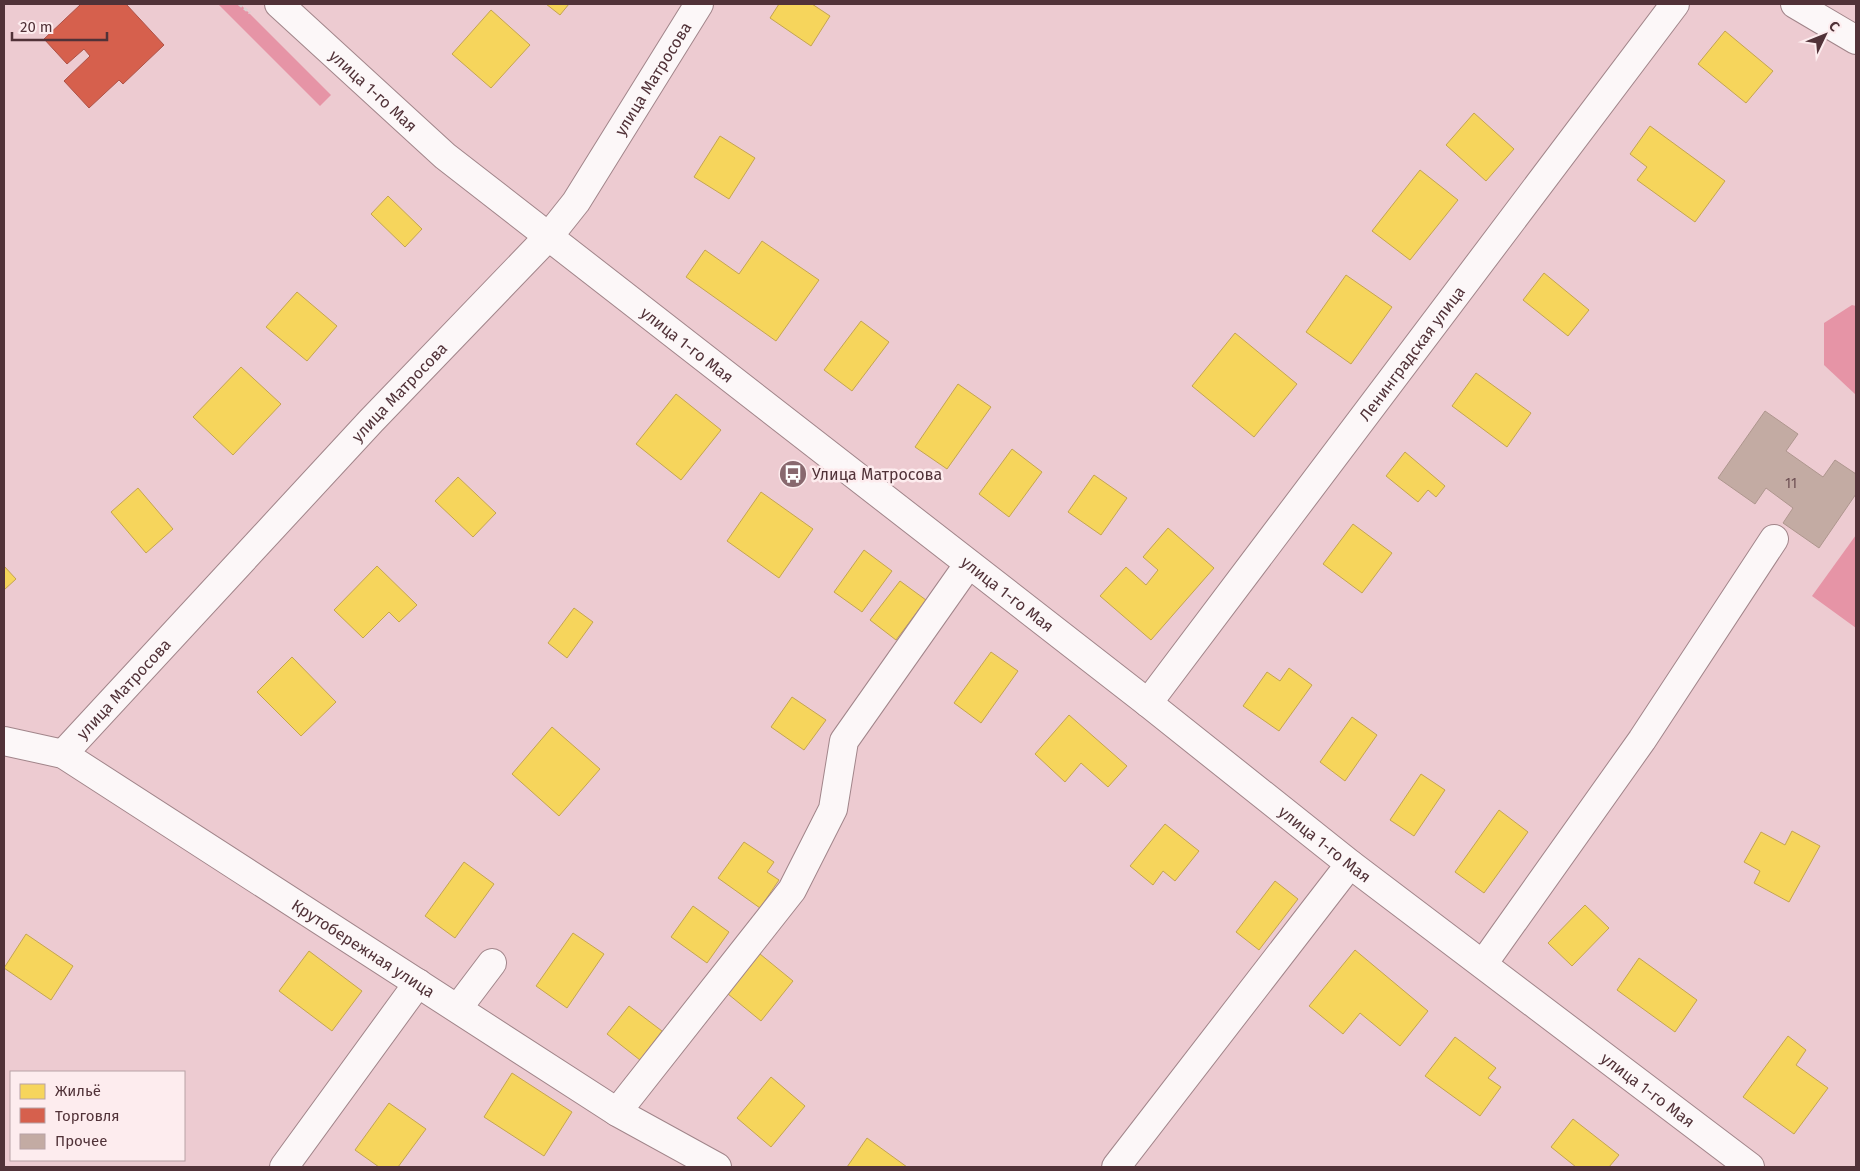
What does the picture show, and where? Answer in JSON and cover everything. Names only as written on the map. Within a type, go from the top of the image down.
[{"type":"street","name":"улица 1-го Мая","points":[[279,4],[445,156],[968,565],[1148,703],[1350,864],[1750,1167]]},
{"type":"street","name":"улица Матросова","points":[[63,754],[371,421],[548,236],[576,202],[699,4]]},
{"type":"street","name":"Ленинградская улица","points":[[1148,703],[1675,4]]},
{"type":"street","points":[[1795,4],[1856,40]]},
{"type":"street","points":[[1483,964],[1642,740],[1774,539]]},
{"type":"street","points":[[617,1112],[792,890],[833,809],[844,741],[968,565]]},
{"type":"street","name":"Крутобережная улица","points":[[4,740],[63,754],[617,1112],[717,1167]]},
{"type":"street","points":[[1116,1167],[1350,864]]},
{"type":"street","points":[[458,1008],[492,963]]},
{"type":"street","points":[[284,1167],[418,983]]},
{"type":"shaded area","points":[[218,4],[240,4],[331,95],[320,106]]},
{"type":"shaded area","points":[[1852,305],[1856,306],[1856,395],[1824,365],[1824,323]]},
{"type":"shaded area","points":[[1856,535],[1856,628],[1812,596]]},
{"type":"building: Жильё","points":[[546,4],[569,4],[560,15]]},
{"type":"building: Жильё","points":[[779,4],[812,4],[830,16],[811,46],[770,18]]},
{"type":"building: Жильё","points":[[491,10],[530,45],[491,88],[452,54]]},
{"type":"building: Жильё","points":[[1725,31],[1773,71],[1746,103],[1698,64]]},
{"type":"building: Жильё","points":[[1474,113],[1514,149],[1486,181],[1446,145]]},
{"type":"building: Жильё","points":[[1650,126],[1725,181],[1695,222],[1637,180],[1647,167],[1630,154]]},
{"type":"building: Жильё","points":[[720,136],[755,158],[729,199],[694,177]]},
{"type":"building: Жильё","points":[[1420,170],[1458,200],[1410,260],[1372,231]]},
{"type":"building: Жильё","points":[[388,196],[422,229],[405,247],[371,214]]},
{"type":"building: Жильё","points":[[762,241],[819,280],[776,341],[686,277],[705,250],[739,274]]},
{"type":"building: Жильё","points":[[1544,273],[1589,310],[1568,336],[1523,300]]},
{"type":"building: Жильё","points":[[1346,275],[1392,307],[1351,364],[1306,332]]},
{"type":"building: Жильё","points":[[297,292],[337,326],[307,361],[266,327]]},
{"type":"building: Жильё","points":[[861,321],[889,342],[852,391],[824,370]]},
{"type":"building: Жильё","points":[[1235,333],[1297,384],[1254,437],[1192,386]]},
{"type":"building: Жильё","points":[[241,367],[281,404],[233,455],[193,417]]},
{"type":"building: Жильё","points":[[1476,373],[1531,413],[1507,447],[1452,406]]},
{"type":"building: Жильё","points":[[958,384],[991,407],[947,469],[915,447]]},
{"type":"building: Жильё","points":[[676,394],[721,430],[681,480],[636,444]]},
{"type":"building: Жильё","points":[[1012,449],[1042,472],[1009,517],[979,494]]},
{"type":"building: Жильё","points":[[1405,452],[1445,486],[1436,497],[1428,490],[1418,502],[1386,476]]},
{"type":"building: Жильё","points":[[1094,475],[1127,498],[1101,535],[1068,512]]},
{"type":"building: Жильё","points":[[458,477],[496,513],[473,537],[435,501]]},
{"type":"building: Жильё","points":[[138,488],[173,529],[146,553],[111,512]]},
{"type":"building: Жильё","points":[[761,492],[813,529],[779,578],[727,541]]},
{"type":"building: Жильё","points":[[1353,524],[1392,553],[1362,593],[1323,564]]},
{"type":"building: Жильё","points":[[1168,528],[1214,568],[1151,640],[1100,596],[1126,567],[1146,585],[1158,570],[1143,557]]},
{"type":"building: Жильё","points":[[864,550],[892,571],[862,612],[834,592]]},
{"type":"building: Жильё","points":[[4,566],[16,579],[4,590]]},
{"type":"building: Жильё","points":[[377,566],[417,605],[399,622],[389,612],[363,638],[334,610]]},
{"type":"building: Жильё","points":[[900,581],[926,600],[896,640],[870,620]]},
{"type":"building: Жильё","points":[[574,608],[593,622],[567,658],[548,643]]},
{"type":"building: Жильё","points":[[991,652],[1018,671],[981,723],[954,703]]},
{"type":"building: Жильё","points":[[292,657],[336,702],[301,736],[257,692]]},
{"type":"building: Жильё","points":[[1289,668],[1312,685],[1279,731],[1243,706],[1267,672],[1280,681]]},
{"type":"building: Жильё","points":[[792,697],[826,720],[804,750],[771,727]]},
{"type":"building: Жильё","points":[[1069,715],[1127,766],[1108,787],[1081,763],[1065,782],[1035,754]]},
{"type":"building: Жильё","points":[[1352,717],[1377,735],[1345,781],[1320,762]]},
{"type":"building: Жильё","points":[[552,727],[600,769],[559,816],[512,774]]},
{"type":"building: Жильё","points":[[1421,774],[1445,790],[1414,836],[1390,820]]},
{"type":"building: Жильё","points":[[1499,810],[1528,832],[1484,893],[1455,872]]},
{"type":"building: Жильё","points":[[1165,824],[1199,851],[1175,881],[1163,871],[1153,885],[1130,866]]},
{"type":"building: Жильё","points":[[1792,831],[1820,846],[1789,902],[1754,883],[1760,871],[1744,862],[1761,832],[1785,845]]},
{"type":"building: Жильё","points":[[744,842],[774,862],[767,872],[779,880],[760,908],[718,878]]},
{"type":"building: Жильё","points":[[464,862],[494,884],[455,938],[425,916]]},
{"type":"building: Жильё","points":[[1275,881],[1298,899],[1259,950],[1236,932]]},
{"type":"building: Жильё","points":[[1585,905],[1609,928],[1572,966],[1548,943]]},
{"type":"building: Жильё","points":[[693,906],[729,932],[707,963],[671,937]]},
{"type":"building: Жильё","points":[[573,933],[604,954],[567,1008],[536,986]]},
{"type":"building: Жильё","points":[[26,934],[73,966],[51,1000],[4,968]]},
{"type":"building: Жильё","points":[[1355,950],[1428,1011],[1400,1046],[1360,1013],[1343,1034],[1309,1006]]},
{"type":"building: Жильё","points":[[309,951],[362,991],[332,1031],[279,991]]},
{"type":"building: Жильё","points":[[760,954],[793,981],[761,1021],[728,994]]},
{"type":"building: Жильё","points":[[1639,958],[1697,1000],[1675,1032],[1617,990]]},
{"type":"building: Жильё","points":[[629,1006],[662,1031],[640,1060],[607,1034]]},
{"type":"building: Жильё","points":[[1788,1036],[1806,1050],[1796,1065],[1828,1088],[1794,1134],[1743,1097]]},
{"type":"building: Жильё","points":[[1455,1037],[1496,1068],[1488,1078],[1501,1087],[1480,1116],[1425,1076]]},
{"type":"building: Жильё","points":[[512,1073],[572,1112],[544,1156],[484,1117]]},
{"type":"building: Жильё","points":[[771,1077],[805,1106],[771,1147],[737,1118]]},
{"type":"building: Жильё","points":[[389,1103],[426,1129],[398,1167],[379,1167],[355,1150]]},
{"type":"building: Жильё","points":[[1573,1119],[1619,1155],[1609,1167],[1576,1167],[1551,1147]]},
{"type":"building: Жильё","points":[[867,1138],[907,1167],[847,1167]]},
{"type":"building: Торговля","points":[[81,4],[126,4],[164,45],[123,84],[119,80],[89,108],[64,81],[90,56],[84,49],[67,64],[44,39]]},
{"type":"building: Прочее","points":[[1765,411],[1798,434],[1786,451],[1823,477],[1835,460],[1856,474],[1856,494],[1819,548],[1783,523],[1793,508],[1766,488],[1755,504],[1718,478]]},
{"type":"place","name":"Улица Матросова","points":[[793,474]]}]
